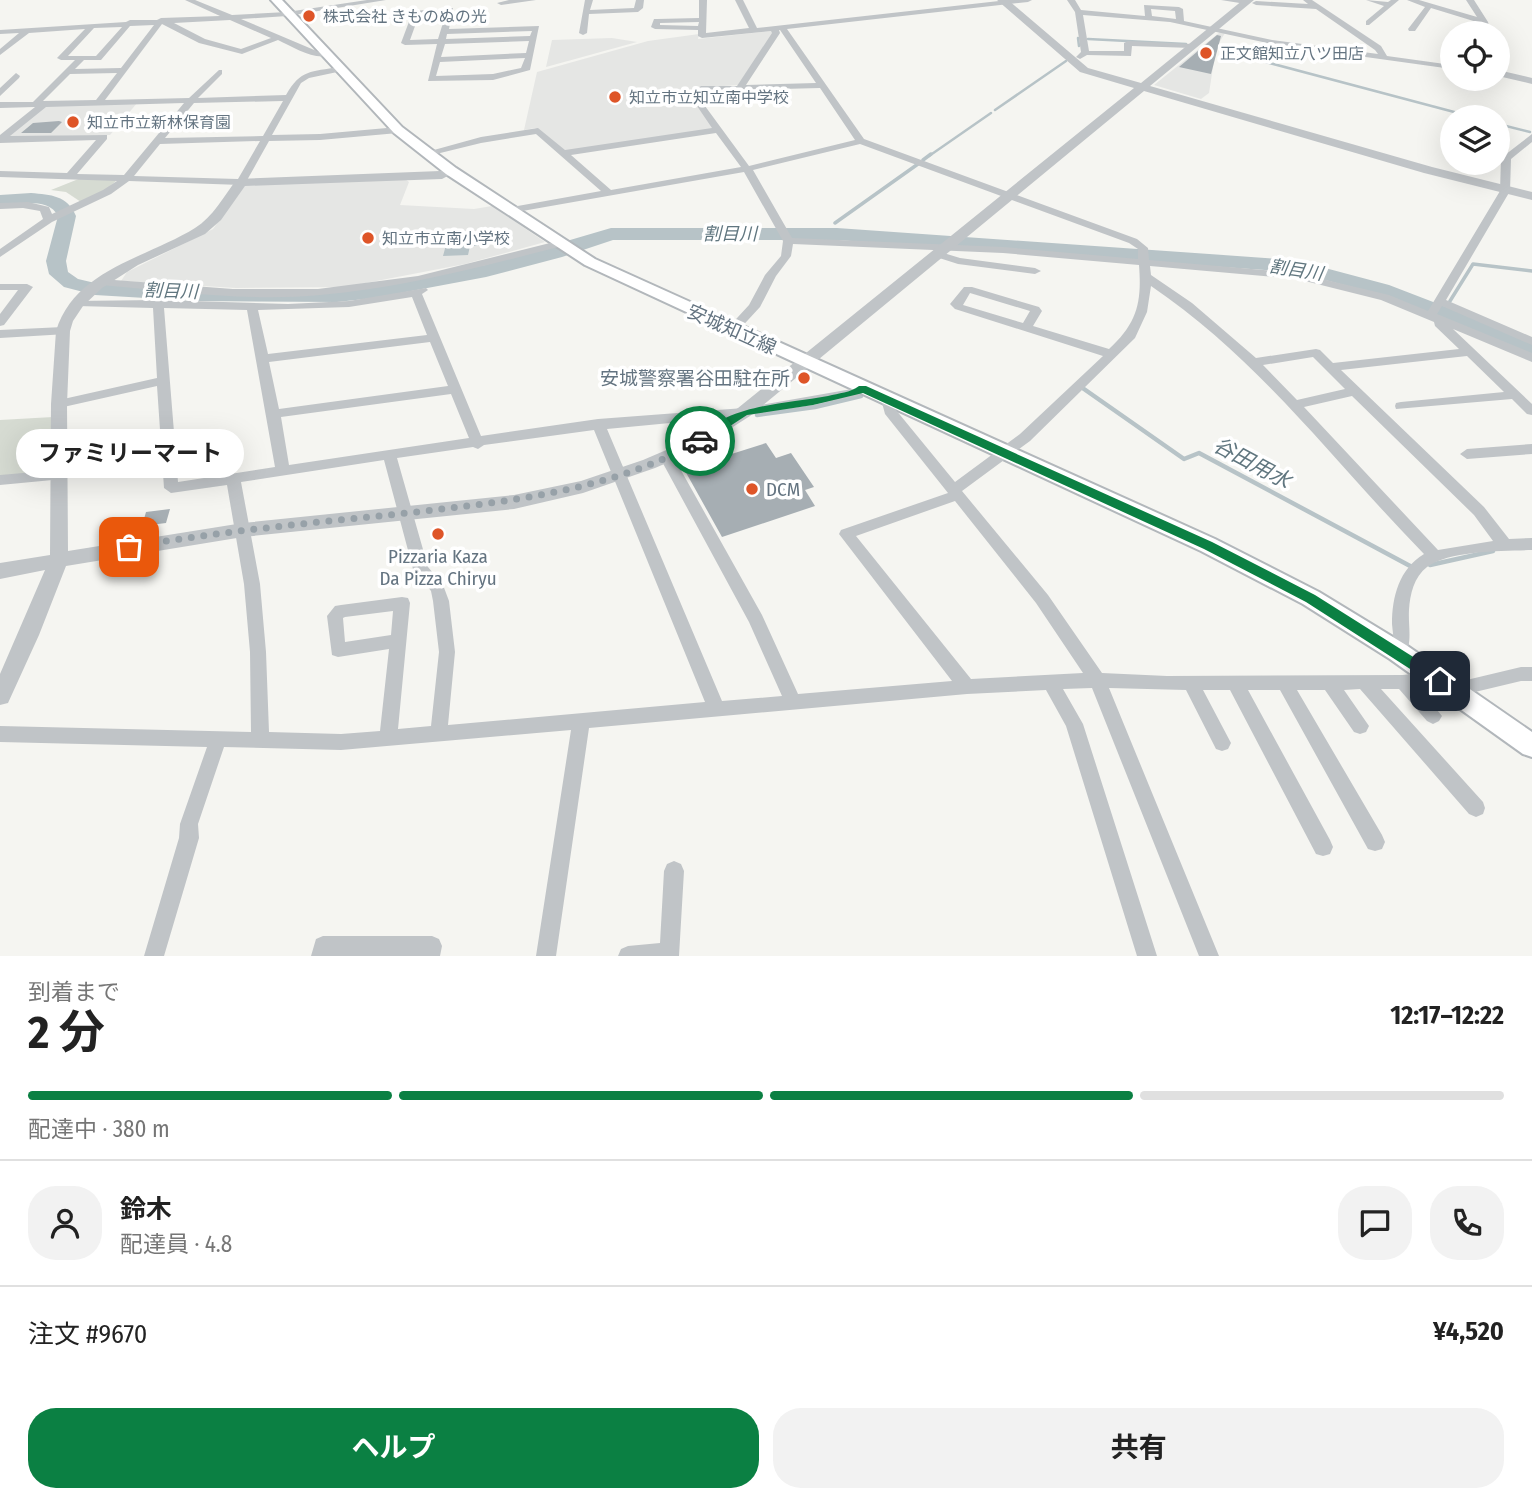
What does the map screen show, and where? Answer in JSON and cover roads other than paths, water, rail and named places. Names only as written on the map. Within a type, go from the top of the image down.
[{"type":"main road","name":"安城知立線","points":[[275,0],[398,130],[452,171],[590,262],[732,330],[1007,452],[1220,551],[1311,598],[1398,652],[1532,746]]},
{"type":"street","points":[[189,0],[317,54],[326,55]]},
{"type":"street","points":[[0,32],[93,25],[112,21],[287,14],[359,1],[382,0]]},
{"type":"street","points":[[444,32],[529,0]]},
{"type":"street","points":[[583,33],[589,0]]},
{"type":"street","points":[[586,12],[635,10],[639,8],[640,0]]},
{"type":"street","points":[[704,0],[702,36],[1028,0]]},
{"type":"street","points":[[739,0],[754,30]]},
{"type":"street","points":[[1071,0],[1079,12],[1085,53]]},
{"type":"street","points":[[1225,0],[1319,8],[1330,0]]},
{"type":"street","points":[[1307,0],[1378,48],[1385,58]]},
{"type":"street","points":[[1370,0],[1392,2]]},
{"type":"street","points":[[1411,0],[1481,21]]},
{"type":"street","points":[[1470,0],[1483,21]]},
{"type":"street","points":[[1003,1],[1084,70],[1505,191],[1532,196]]},
{"type":"street","points":[[0,571],[243,530],[514,502],[583,487],[700,441],[744,412],[1213,29],[1251,2]]},
{"type":"street","points":[[1368,23],[1392,2]]},
{"type":"street","points":[[1412,29],[1429,6]]},
{"type":"street","points":[[1149,18],[1147,7],[1178,9],[1180,22]]},
{"type":"street","points":[[498,13],[536,28],[534,38],[530,55],[524,70],[493,77],[431,79],[442,43],[450,10],[416,13],[405,43],[442,43],[534,38]]},
{"type":"street","points":[[1079,12],[1180,22],[1272,42],[1440,65]]},
{"type":"street","points":[[162,20],[202,41],[242,52],[277,37]]},
{"type":"street","points":[[100,101],[162,20]]},
{"type":"street","points":[[657,21],[702,24],[655,27],[657,21]]},
{"type":"street","points":[[93,25],[61,58],[98,58],[130,22]]},
{"type":"street","points":[[777,27],[861,141]]},
{"type":"street","points":[[740,88],[776,33],[777,27]]},
{"type":"street","points":[[0,53],[27,30]]},
{"type":"street","points":[[1072,60],[1085,53],[1128,54],[1128,43],[1192,46]]},
{"type":"street","points":[[0,45],[10,45]]},
{"type":"street","points":[[436,60],[530,55]]},
{"type":"street","points":[[0,140],[40,103],[82,58]]},
{"type":"street","points":[[0,696],[29,635],[59,560],[59,404],[63,331],[90,291],[133,262],[200,230],[216,217],[241,182],[286,99],[306,76],[340,69]]},
{"type":"street","points":[[69,72],[125,70]]},
{"type":"street","points":[[0,254],[51,218],[107,192],[127,178],[219,72]]},
{"type":"street","points":[[0,93],[16,76]]},
{"type":"street","points":[[1510,76],[1532,81]]},
{"type":"street","points":[[732,330],[754,307],[771,275],[786,256],[788,241],[747,169],[701,106],[701,89],[821,85]]},
{"type":"street","points":[[0,105],[286,99]]},
{"type":"street","points":[[160,141],[320,137],[398,130]]},
{"type":"street","points":[[563,153],[718,130]]},
{"type":"street","points":[[428,153],[481,140],[538,131],[610,194]]},
{"type":"street","points":[[1431,315],[1505,191],[1506,158],[1532,136]]},
{"type":"street","points":[[0,140],[104,137],[71,175]]},
{"type":"street","points":[[511,210],[747,169],[861,141],[1133,241],[1144,262],[1252,363],[1436,557]]},
{"type":"street","points":[[0,174],[241,182],[442,174],[452,171]]},
{"type":"street","points":[[0,206],[22,203],[34,205],[45,209],[51,218]]},
{"type":"street","points":[[0,241],[18,239]]},
{"type":"street","points":[[788,241],[841,241],[939,251],[1003,250],[1255,271],[1316,279],[1385,297],[1532,358]]},
{"type":"street","points":[[90,291],[280,294],[349,290],[418,279],[568,247]]},
{"type":"street","points":[[939,251],[958,261],[1035,271]]},
{"type":"street","points":[[967,687],[846,534],[955,492],[1007,452],[1131,335],[1143,314],[1147,289],[1144,262]]},
{"type":"street","points":[[418,279],[419,292],[434,338],[478,444]]},
{"type":"street","points":[[0,287],[27,287],[0,322]]},
{"type":"street","points":[[1025,329],[1035,309],[968,289],[956,304],[958,307],[1025,329],[1111,354]]},
{"type":"street","points":[[90,291],[158,303],[252,307],[349,304],[419,292]]},
{"type":"street","points":[[1439,300],[1532,341]]},
{"type":"street","points":[[158,303],[171,488],[598,424],[744,412],[824,400],[856,393],[863,388]]},
{"type":"street","points":[[252,307],[283,472]]},
{"type":"street","points":[[1431,315],[1512,395],[1532,411]]},
{"type":"street","points":[[0,334],[63,331]]},
{"type":"street","points":[[261,359],[434,338]]},
{"type":"street","points":[[1330,367],[1468,352]]},
{"type":"street","points":[[1252,363],[1315,353],[1479,510],[1505,545]]},
{"type":"street","points":[[59,404],[163,381]]},
{"type":"street","points":[[274,414],[454,389]]},
{"type":"street","points":[[1293,405],[1354,391]]},
{"type":"street","points":[[1401,406],[1512,395]]},
{"type":"street","points":[[887,399],[890,411],[1042,599],[1097,680],[1209,956]]},
{"type":"street","points":[[598,424],[716,708]]},
{"type":"street","points":[[1467,454],[1532,449]]},
{"type":"street","points":[[390,456],[421,569],[438,589],[441,601],[447,652],[439,732]]},
{"type":"street","points":[[666,456],[757,620],[793,702]]},
{"type":"street","points":[[0,480],[58,475]]},
{"type":"street","points":[[233,479],[252,584],[257,638],[260,740]]},
{"type":"street","points":[[1398,652],[1402,646],[1402,597],[1421,563],[1436,557],[1494,545],[1532,544]]},
{"type":"street","points":[[388,738],[398,641]]},
{"type":"street","points":[[0,734],[313,743],[967,687],[1097,680],[1403,682],[1415,681],[1426,672]]},
{"type":"street","points":[[1454,690],[1521,674],[1532,674]]},
{"type":"street","points":[[1234,681],[1323,847]]},
{"type":"street","points":[[1191,682],[1222,743]]},
{"type":"street","points":[[1284,682],[1375,842]]},
{"type":"street","points":[[1329,682],[1360,726]]},
{"type":"street","points":[[1364,682],[1476,808]]},
{"type":"street","points":[[1403,682],[1433,716]]},
{"type":"street","points":[[1051,683],[1074,724],[1147,956]]},
{"type":"street","points":[[546,956],[581,721]]},
{"type":"street","points":[[154,956],[189,838],[189,824],[218,740]]},
{"type":"street","points":[[628,956],[669,954],[674,871]]},
{"type":"street","points":[[321,956],[323,946],[432,946],[430,956]]},
{"type":"waterway","points":[[1078,38],[1079,46]]},
{"type":"waterway","points":[[1088,39],[1186,44]]},
{"type":"waterway","points":[[1228,52],[1440,108]]},
{"type":"waterway","points":[[995,110],[1066,61]]},
{"type":"waterway","points":[[929,156],[991,113]]},
{"type":"waterway","points":[[1510,127],[1530,132]]},
{"type":"waterway","points":[[923,160],[931,154]]},
{"type":"waterway","points":[[835,223],[918,164]]},
{"type":"waterway","name":"割目川","points":[[0,200],[31,198],[55,201],[64,209],[67,216],[56,261],[59,274],[71,283],[95,289],[196,295],[337,296],[374,292],[486,271],[555,253],[611,234],[837,234],[1295,266],[1382,289],[1532,348]]},
{"type":"waterway","name":"割目川","points":[[835,230],[837,234]]},
{"type":"waterway","points":[[1450,301],[1473,264],[1532,271]]},
{"type":"waterway","name":"谷田用水","points":[[1084,389],[1184,459],[1199,453],[1412,567]]},
{"type":"waterway","name":"谷田用水","points":[[757,415],[815,407],[861,396]]},
{"type":"waterway","name":"谷田用水","points":[[676,422],[717,419]]},
{"type":"waterway","name":"谷田用水","points":[[1430,565],[1493,551]]},
{"type":"place","name":"株式会社 きものぬの光","points":[[309,16]]},
{"type":"place","name":"正文館知立八ツ田店","points":[[1206,53]]},
{"type":"place","name":"知立市立知立南中学校","points":[[615,97]]},
{"type":"place","name":"知立市立新林保育園","points":[[73,122]]},
{"type":"place","name":"知立市立南小学校","points":[[368,238]]},
{"type":"place","name":"安城警察署谷田駐在所","points":[[804,378]]},
{"type":"place","name":"DCM","points":[[752,489]]},
{"type":"place","name":"Pizzaria Kaza Da Pizza Chiryu","points":[[438,534]]},
{"type":"place","name":"ファミリーマート","points":[[129,547]]}]
